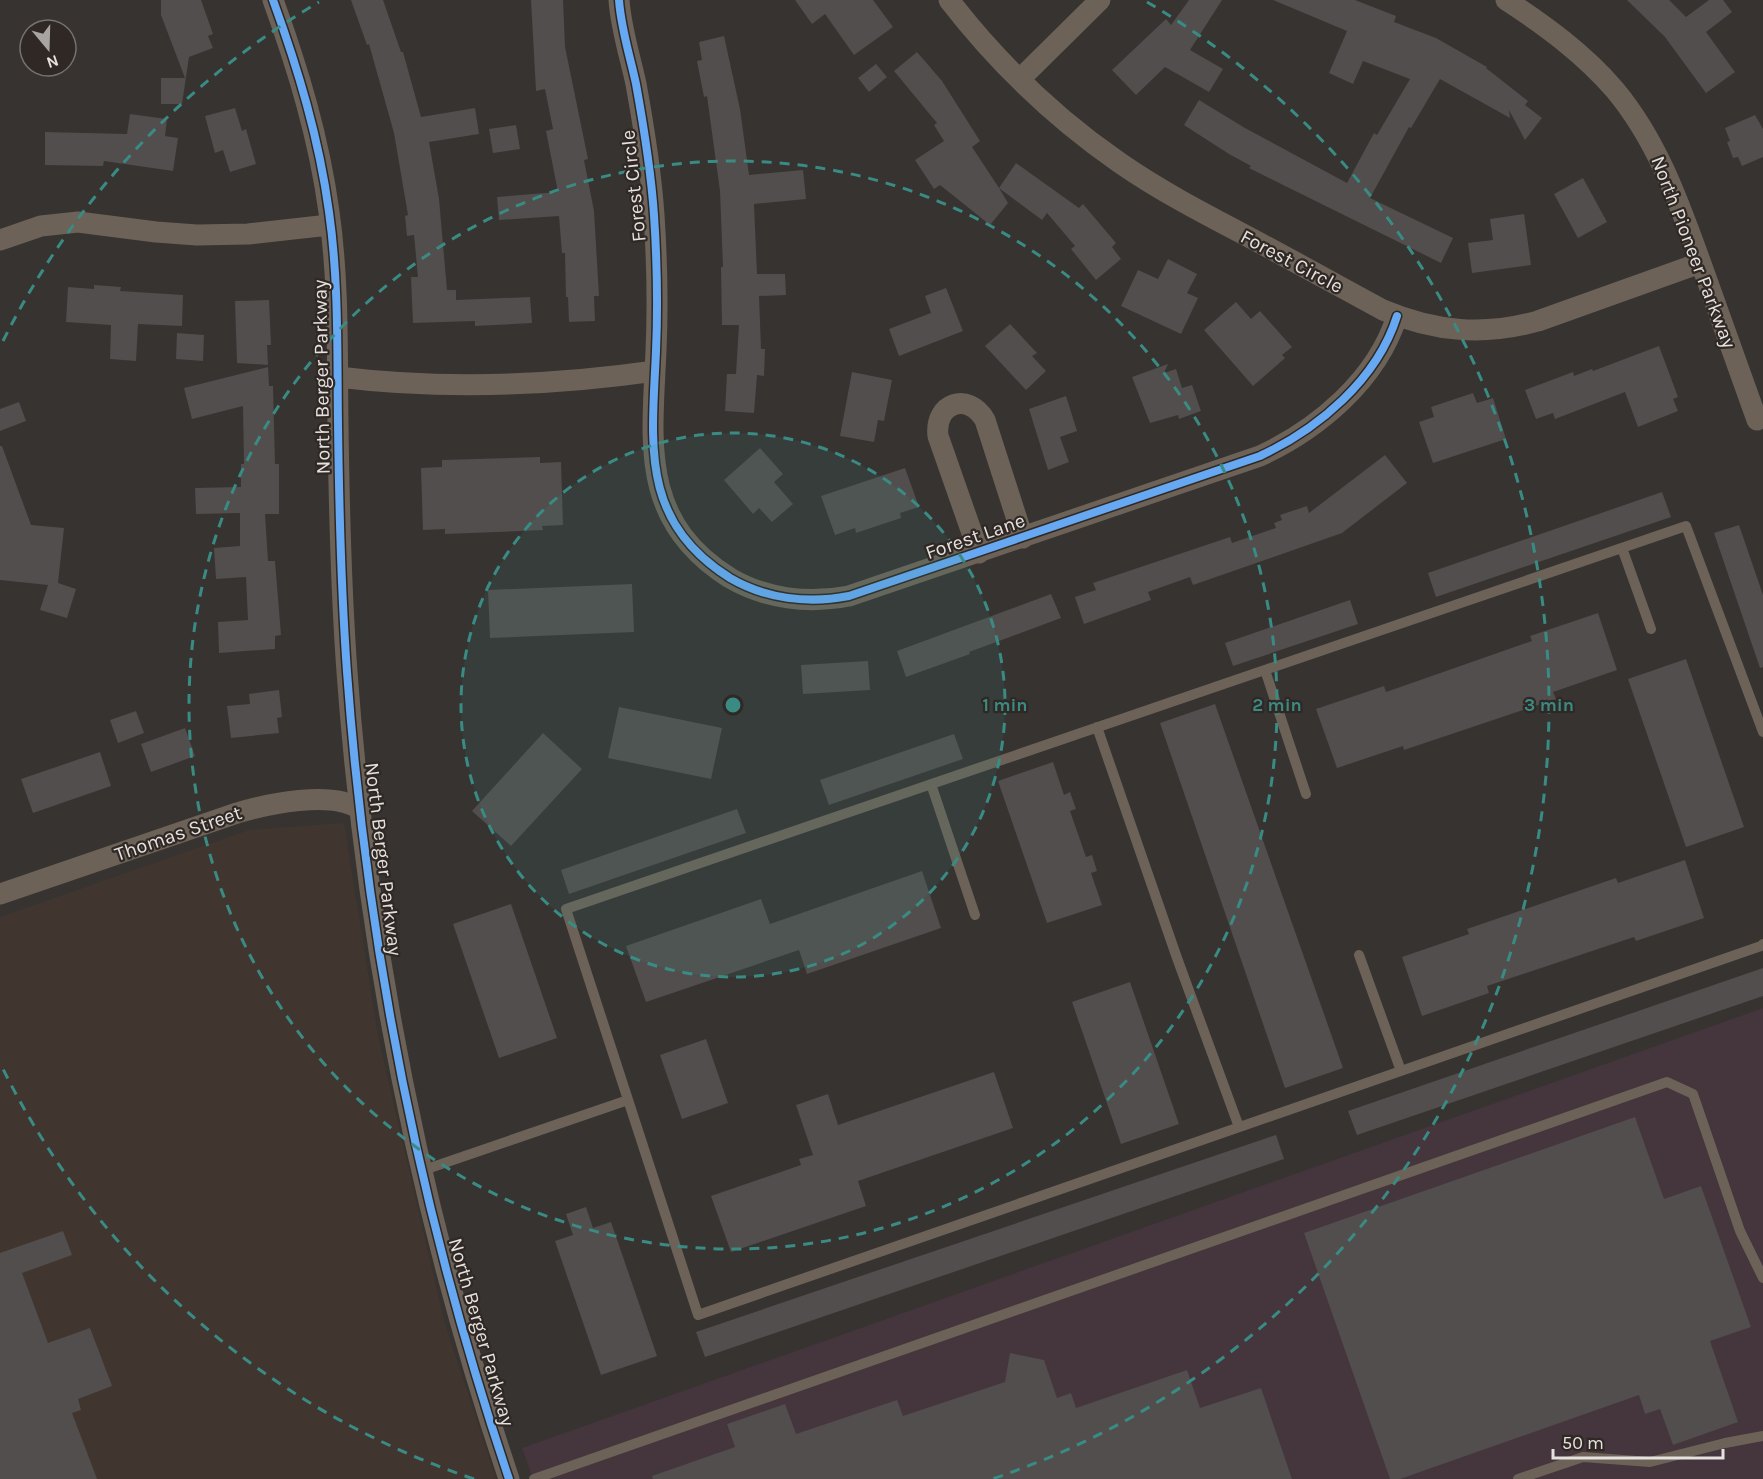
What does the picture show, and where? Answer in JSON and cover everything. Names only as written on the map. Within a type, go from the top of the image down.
[{"type":"street","name":"North Berger Parkway","points":[[273,0],[308,106],[322,166],[331,227],[338,304],[339,516],[344,633],[359,809],[382,970],[421,1171],[464,1338],[509,1479]]},
{"type":"street","name":"Forest Circle","points":[[619,0],[622,27],[642,118],[653,199],[657,289],[655,370]]},
{"type":"street","name":"Forest Circle","points":[[949,0],[973,30],[1020,80],[1081,134],[1155,186],[1397,316],[1424,325],[1453,330],[1489,331],[1517,327],[1700,263]]},
{"type":"street","points":[[1020,80],[1100,0]]},
{"type":"street","name":"North Pioneer Parkway","points":[[1506,0],[1575,50],[1606,81],[1630,110],[1651,142],[1665,170],[1757,420]]},
{"type":"street","points":[[0,240],[41,226],[78,222],[197,235],[248,234],[320,226],[331,227]]},
{"type":"street","name":"Forest Lane","points":[[655,370],[653,454],[655,470],[665,502],[681,532],[712,565],[735,580],[776,596],[826,600],[864,591],[979,553],[1260,456],[1299,435],[1328,414],[1359,382],[1383,345],[1397,316]]},
{"type":"street","points":[[338,376],[428,385],[483,386],[573,381],[655,370]]},
{"type":"street","points":[[979,553],[938,436],[937,427],[940,417],[954,405],[973,406],[985,420],[1023,538]]},
{"type":"street","name":"Thomas Street","points":[[0,894],[258,807],[291,801],[317,800],[351,803],[359,809]]},
{"type":"lane","points":[[1763,732],[1686,526],[566,909],[698,1315],[1763,944]]},
{"type":"lane","points":[[1622,548],[1651,629]]},
{"type":"lane","points":[[1265,670],[1306,794]]},
{"type":"lane","points":[[1097,727],[1177,958],[1239,1127]]},
{"type":"lane","points":[[931,784],[975,915]]},
{"type":"lane","points":[[1359,955],[1401,1071]]},
{"type":"lane","points":[[534,1479],[1668,1082],[1693,1094],[1740,1232],[1763,1277]]},
{"type":"lane","points":[[421,1171],[628,1100]]},
{"type":"lane","points":[[1518,1479],[1545,1475],[1582,1457],[1650,1462],[1763,1436]]},
{"type":"shaded area","points":[[344,823],[378,1036],[444,1321],[496,1479],[0,1479],[0,917],[249,830]]},
{"type":"shaded area","points":[[1763,1008],[1763,1479],[533,1479],[522,1448]]},
{"type":"building","points":[[161,0],[201,0],[213,34],[208,36],[213,48],[189,57],[182,104],[161,104],[161,78],[185,78],[161,15]]},
{"type":"building","points":[[351,0],[383,0],[401,52],[403,52],[421,117],[475,108],[479,134],[429,142],[439,199],[447,290],[456,290],[456,300],[530,297],[532,323],[475,326],[475,321],[413,323],[411,277],[418,277],[414,235],[407,236],[405,216],[408,215],[394,133],[369,44],[367,45]]},
{"type":"building","points":[[531,0],[563,0],[565,47],[588,159],[584,160],[594,211],[599,296],[594,296],[595,321],[569,322],[565,253],[562,253],[559,216],[499,220],[497,197],[558,192],[546,131],[553,129],[545,89],[536,91]]},
{"type":"building","points":[[795,0],[873,0],[893,27],[854,55],[825,14],[812,24]]},
{"type":"building","points":[[1189,0],[1222,0],[1190,50],[1223,69],[1209,92],[1165,67],[1136,95],[1112,70],[1166,19],[1171,25]]},
{"type":"building","points":[[1273,0],[1355,0],[1396,16],[1394,22],[1436,38],[1487,67],[1528,101],[1525,105],[1542,118],[1525,140],[1509,110],[1510,118],[1440,79],[1411,128],[1409,127],[1370,198],[1453,238],[1441,263],[1249,168],[1251,166],[1184,125],[1199,100],[1245,128],[1347,183],[1374,133],[1377,135],[1410,79],[1363,61],[1353,84],[1329,73],[1347,31]]},
{"type":"building","points":[[1627,0],[1669,0],[1686,17],[1709,0],[1723,0],[1732,12],[1706,32],[1735,72],[1706,93],[1665,37]]},
{"type":"building","points":[[724,36],[740,109],[749,175],[803,170],[806,199],[754,204],[757,274],[785,274],[786,295],[759,296],[761,349],[765,349],[764,376],[757,375],[754,413],[725,411],[727,374],[736,374],[739,325],[722,325],[721,267],[723,267],[720,191],[707,96],[704,97],[697,61],[702,60],[699,42]]},
{"type":"building","points":[[917,52],[942,81],[980,141],[972,147],[1008,203],[990,225],[940,185],[934,189],[915,160],[944,141],[934,125],[937,123],[894,71]]},
{"type":"building","points":[[876,64],[887,77],[869,92],[858,78]]},
{"type":"building","points":[[235,108],[242,131],[246,129],[256,164],[230,172],[223,150],[215,153],[205,116]]},
{"type":"building","points":[[130,114],[167,119],[165,136],[178,138],[173,171],[104,161],[103,166],[45,165],[45,132],[127,134]]},
{"type":"building","points":[[1755,115],[1763,129],[1763,157],[1742,166],[1738,157],[1733,158],[1725,128]]},
{"type":"building","points":[[516,125],[520,149],[493,153],[489,129]]},
{"type":"building","points":[[1016,163],[1079,208],[1083,204],[1116,243],[1112,247],[1121,259],[1096,280],[1071,249],[1075,246],[1047,213],[1042,220],[999,188]]},
{"type":"building","points":[[1583,178],[1607,222],[1578,238],[1554,194]]},
{"type":"building","points":[[1524,214],[1531,265],[1472,273],[1468,243],[1493,240],[1490,219]]},
{"type":"building","points":[[1168,259],[1197,274],[1187,293],[1198,298],[1181,334],[1121,306],[1138,270],[1158,279]]},
{"type":"building","points":[[94,285],[121,287],[120,291],[183,295],[182,326],[138,324],[136,361],[110,359],[111,325],[66,322],[68,287],[94,289]]},
{"type":"building","points":[[946,288],[963,331],[899,356],[889,329],[931,313],[925,296]]},
{"type":"building","points":[[269,300],[271,345],[267,345],[268,365],[237,363],[235,301]]},
{"type":"building","points":[[1236,302],[1251,319],[1260,311],[1292,347],[1282,355],[1285,358],[1253,386],[1204,330]]},
{"type":"building","points":[[1010,324],[1037,353],[1032,356],[1046,371],[1026,390],[985,346]]},
{"type":"building","points":[[177,333],[204,335],[203,361],[176,359]]},
{"type":"building","points":[[1659,346],[1678,397],[1673,399],[1678,411],[1638,427],[1625,392],[1555,419],[1553,413],[1536,419],[1525,390],[1573,372],[1574,376],[1592,369],[1593,371]]},
{"type":"building","points":[[1168,364],[1164,373],[1176,369],[1182,388],[1192,385],[1201,411],[1179,419],[1178,415],[1150,423],[1132,377]]},
{"type":"building","points":[[268,367],[269,386],[273,386],[275,464],[279,464],[279,514],[265,514],[268,561],[275,561],[281,635],[275,636],[275,649],[219,653],[218,622],[248,620],[246,577],[216,579],[214,548],[240,546],[240,513],[196,514],[195,488],[241,487],[241,464],[244,464],[243,406],[192,419],[184,388]]},
{"type":"building","points":[[852,372],[892,380],[884,421],[878,420],[874,442],[840,436]]},
{"type":"building","points":[[1473,393],[1477,403],[1493,398],[1506,439],[1433,463],[1419,422],[1434,417],[1431,407]]},
{"type":"building","points":[[1066,396],[1077,431],[1060,437],[1069,462],[1048,470],[1029,409]]},
{"type":"building","points":[[19,402],[26,421],[0,431],[0,409]]},
{"type":"building","points":[[0,446],[2,446],[31,525],[64,528],[58,583],[76,589],[67,618],[40,610],[48,585],[0,580]]},
{"type":"building","points":[[760,448],[783,474],[774,482],[793,504],[772,522],[759,508],[753,514],[724,480]]},
{"type":"building","points":[[1385,455],[1407,483],[1342,533],[1193,585],[1190,577],[1148,592],[1151,600],[1084,624],[1075,597],[1096,590],[1093,583],[1230,537],[1232,543],[1276,528],[1274,523],[1282,520],[1280,515],[1307,506],[1309,513]]},
{"type":"building","points":[[540,457],[540,463],[561,462],[563,525],[542,526],[543,530],[445,534],[445,529],[423,530],[421,468],[442,467],[442,460]]},
{"type":"building","points":[[905,468],[919,507],[900,513],[901,518],[856,533],[855,528],[835,535],[821,496]]},
{"type":"building","points":[[1662,492],[1671,517],[1436,597],[1428,573]]},
{"type":"building","points":[[1739,525],[1763,595],[1763,667],[1760,668],[1714,533]]},
{"type":"building","points":[[632,584],[634,632],[490,638],[488,590]]},
{"type":"building","points":[[1051,594],[1061,618],[906,677],[897,651]]},
{"type":"building","points":[[1350,600],[1358,624],[1233,666],[1225,643]]},
{"type":"building","points":[[1598,613],[1617,670],[1553,692],[1556,699],[1404,750],[1403,746],[1337,768],[1316,709],[1384,686],[1386,692],[1532,641],[1530,636]]},
{"type":"building","points":[[1686,659],[1744,827],[1686,847],[1628,679]]},
{"type":"building","points":[[868,661],[870,690],[803,694],[801,665]]},
{"type":"building","points":[[279,690],[282,717],[277,718],[279,733],[231,738],[227,706],[250,704],[249,694]]},
{"type":"building","points":[[1215,704],[1343,1068],[1285,1088],[1160,723]]},
{"type":"building","points":[[619,707],[722,728],[711,779],[608,758]]},
{"type":"building","points":[[136,711],[144,733],[118,743],[110,720]]},
{"type":"building","points":[[185,728],[195,756],[151,772],[141,744]]},
{"type":"building","points":[[543,733],[582,769],[511,846],[472,811]]},
{"type":"building","points":[[954,734],[963,759],[829,805],[820,780]]},
{"type":"building","points":[[100,752],[111,786],[33,813],[21,779]]},
{"type":"building","points":[[1053,762],[1064,795],[1070,792],[1076,809],[1070,811],[1086,857],[1092,855],[1097,871],[1091,873],[1102,905],[1047,923],[998,781]]},
{"type":"building","points":[[737,809],[746,833],[569,894],[561,870]]},
{"type":"building","points":[[1685,860],[1704,918],[1636,941],[1634,937],[1487,986],[1489,993],[1422,1016],[1402,957],[1469,934],[1467,929],[1616,878],[1618,883]]},
{"type":"building","points":[[922,871],[941,928],[807,974],[799,950],[646,1002],[626,946],[761,899],[770,924]]},
{"type":"building","points":[[511,904],[557,1038],[499,1058],[453,924]]},
{"type":"building","points":[[1763,968],[1763,996],[1357,1135],[1348,1111]]},
{"type":"building","points":[[1130,982],[1179,1124],[1121,1144],[1072,1002]]},
{"type":"building","points":[[706,1039],[728,1103],[682,1119],[660,1055]]},
{"type":"building","points":[[994,1072],[1013,1128],[858,1181],[866,1206],[731,1252],[711,1196],[801,1165],[799,1159],[813,1155],[796,1105],[828,1094],[838,1125]]},
{"type":"building","points":[[1635,1117],[1664,1199],[1701,1186],[1751,1327],[1710,1341],[1738,1422],[1673,1445],[1660,1409],[1645,1414],[1639,1395],[1400,1479],[1390,1479],[1304,1233]]},
{"type":"building","points":[[1276,1135],[1284,1159],[705,1357],[696,1332]]},
{"type":"building","points":[[586,1207],[593,1228],[611,1222],[657,1356],[601,1375],[555,1241],[573,1235],[566,1214]]},
{"type":"building","points":[[63,1231],[72,1255],[22,1273],[48,1343],[90,1328],[112,1386],[78,1399],[81,1410],[72,1413],[97,1479],[0,1479],[0,1253]]},
{"type":"building","points":[[1010,1353],[1044,1360],[1057,1398],[1071,1393],[1076,1408],[1187,1370],[1200,1408],[1261,1388],[1292,1479],[653,1479],[652,1476],[735,1447],[727,1424],[785,1404],[796,1434],[897,1400],[903,1416],[1005,1382]]},
{"type":"cycle path","points":[[273,0],[299,78],[320,157],[332,238],[337,317],[338,454],[347,672],[368,877],[384,979],[424,1181],[449,1281],[509,1479]]},
{"type":"cycle path","points":[[619,0],[642,117],[653,199],[657,300],[653,417],[657,478],[666,505],[679,531],[701,556],[730,578],[758,591],[788,598],[818,600],[849,596],[1260,456],[1303,432],[1343,400],[1375,361],[1388,339],[1397,316]]}]
